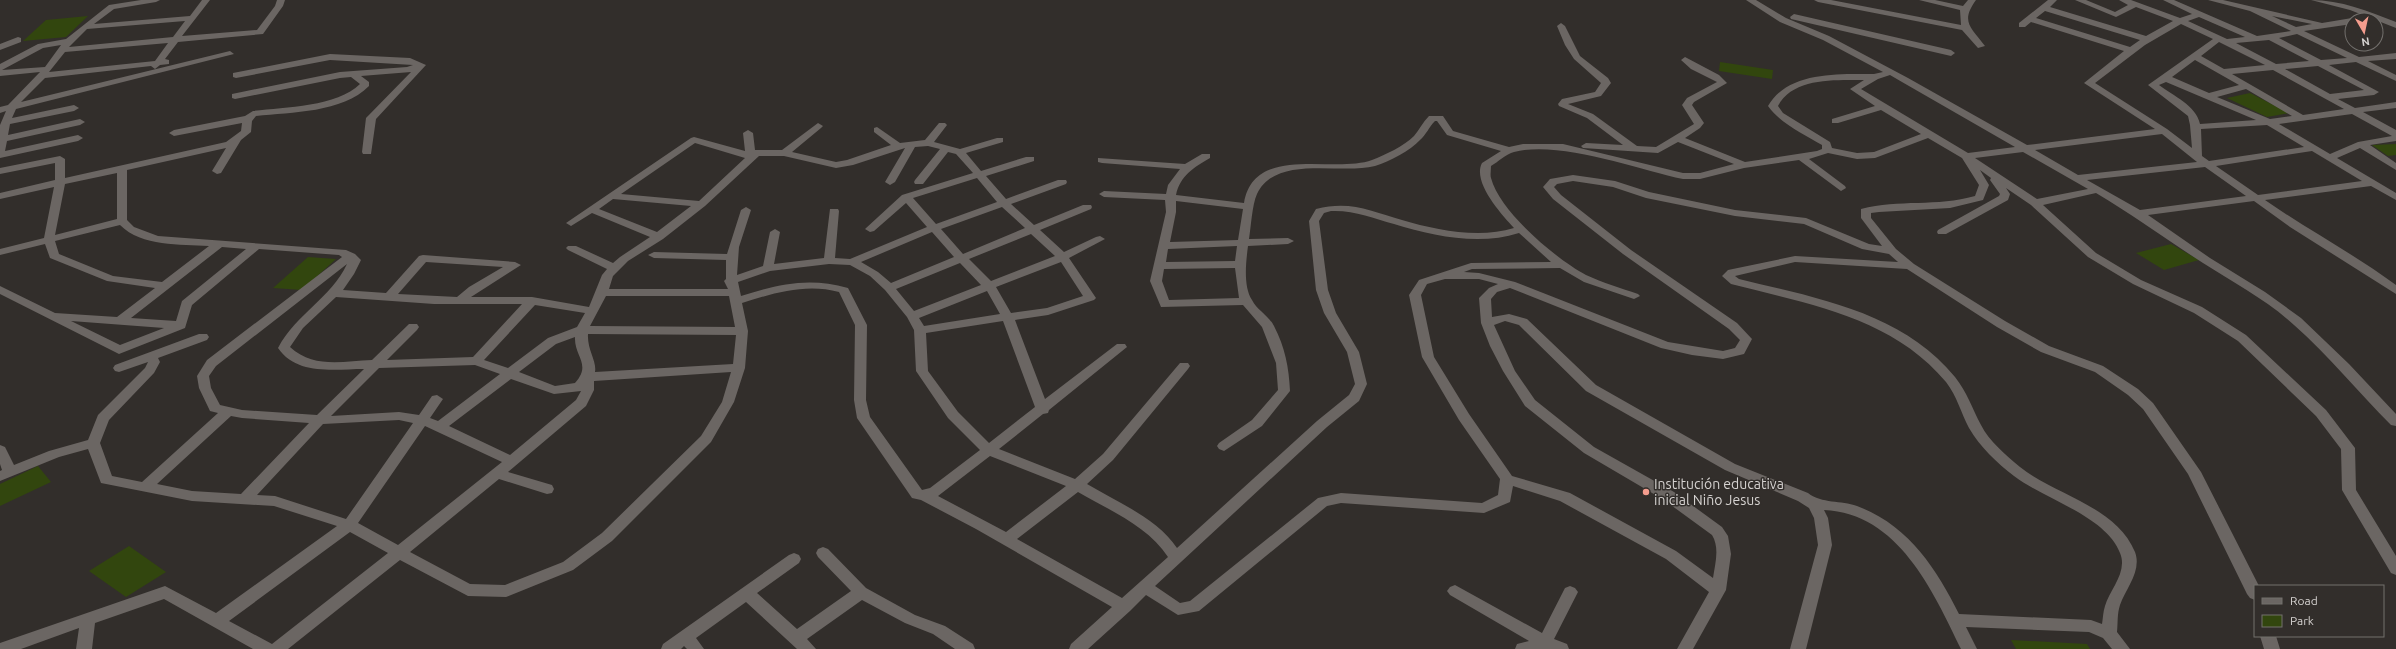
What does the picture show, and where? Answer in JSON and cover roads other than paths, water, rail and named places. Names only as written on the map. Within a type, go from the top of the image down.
[{"type":"street","points":[[0,150],[6,122],[12,107],[45,72],[70,41],[102,13],[122,2],[156,0]]},
{"type":"street","points":[[144,74],[159,62],[206,0]]},
{"type":"street","points":[[62,50],[260,32],[279,6],[281,0]]},
{"type":"street","points":[[1750,0],[1783,20],[1826,38],[2025,148],[2138,213],[2206,260],[2261,294],[2297,321],[2345,367],[2396,422]]},
{"type":"street","points":[[1818,0],[1965,28],[1981,46]]},
{"type":"street","points":[[1923,0],[1966,9]]},
{"type":"street","points":[[1965,28],[1964,11],[1972,0]]},
{"type":"street","points":[[2022,25],[2045,8],[2053,0]]},
{"type":"street","points":[[2079,0],[2116,15],[2136,4]]},
{"type":"street","points":[[2123,0],[2178,20],[2274,67],[2349,110],[2396,134]]},
{"type":"street","points":[[2169,0],[2258,39]]},
{"type":"street","points":[[2212,0],[2231,2],[2254,10],[2360,59],[2396,78]]},
{"type":"street","points":[[2315,0],[2352,8],[2363,12]]},
{"type":"street","points":[[2045,8],[2147,39]]},
{"type":"street","points":[[2254,10],[2325,24]]},
{"type":"street","points":[[1770,12],[1951,52]]},
{"type":"street","points":[[2200,14],[2178,20],[2147,39],[2130,50],[2089,83],[2164,131],[2206,164],[2254,198],[2294,225],[2368,270],[2396,291]]},
{"type":"street","points":[[2384,17],[2396,16]]},
{"type":"street","points":[[85,27],[192,18]]},
{"type":"street","points":[[2030,19],[2130,50]]},
{"type":"street","points":[[2384,20],[2396,25]]},
{"type":"street","points":[[2197,157],[2194,119],[2188,111],[2153,85],[2195,56],[2221,41],[2272,38],[2293,34],[2297,29],[2344,22]]},
{"type":"street","points":[[1561,26],[1571,52],[1587,68],[1605,80],[1606,84],[1598,94],[1565,101],[1564,106],[1590,116],[1636,150]]},
{"type":"street","points":[[2272,38],[2374,92],[2328,97]]},
{"type":"street","points":[[0,47],[18,40]]},
{"type":"street","points":[[0,68],[41,46],[70,41]]},
{"type":"street","points":[[0,72],[45,72],[230,54],[0,110]]},
{"type":"street","points":[[2195,56],[2299,116]]},
{"type":"street","points":[[2224,72],[2396,56]]},
{"type":"street","points":[[235,96],[324,78],[417,68],[422,65],[410,61],[330,57],[236,75]]},
{"type":"street","points":[[1634,296],[1582,277],[1563,265],[1520,229],[1495,197],[1485,177],[1486,165],[1509,150],[1523,147],[1567,148],[1584,146],[1658,150],[1698,126],[1699,123],[1687,105],[1690,100],[1722,83],[1721,80],[1694,68],[1685,60]]},
{"type":"street","points":[[367,152],[372,118],[418,70],[417,68]]},
{"type":"street","points":[[1888,73],[1875,77],[1855,89],[1882,107],[1966,156],[1990,174],[2035,203],[2092,255],[2137,282],[2198,310],[2242,338],[2322,413],[2348,448],[2349,490],[2396,568]]},
{"type":"street","points":[[174,133],[248,119],[253,114],[349,97],[366,84],[356,77],[356,74]]},
{"type":"street","points":[[1826,150],[1827,144],[1821,139],[1780,115],[1773,106],[1775,98],[1783,91],[1803,82],[1847,77],[1875,77]]},
{"type":"street","points":[[2165,78],[2269,122],[2331,157],[2396,197]]},
{"type":"street","points":[[2208,96],[2248,86]]},
{"type":"street","points":[[2194,127],[2269,122],[2299,116],[2396,105]]},
{"type":"street","points":[[1835,121],[1882,107]]},
{"type":"street","points":[[6,122],[74,108]]},
{"type":"street","points":[[1224,446],[1257,423],[1284,391],[1282,362],[1268,326],[1246,301],[1240,264],[1249,207],[1256,184],[1264,176],[1292,166],[1351,167],[1374,162],[1417,139],[1432,118],[1440,118],[1450,132],[1509,150]]},
{"type":"street","points":[[217,171],[236,140],[246,132],[248,119]]},
{"type":"street","points":[[2,139],[80,122]]},
{"type":"street","points":[[928,143],[942,125]]},
{"type":"street","points":[[784,153],[818,126]]},
{"type":"street","points":[[877,130],[898,146]]},
{"type":"street","points":[[1966,156],[2164,131]]},
{"type":"street","points":[[748,133],[751,156]]},
{"type":"street","points":[[1567,148],[1683,176],[1714,174],[1744,165],[1820,154],[1826,150],[1857,156],[1876,155],[1930,134]]},
{"type":"street","points":[[0,155],[78,138]]},
{"type":"street","points":[[1677,138],[1744,165]]},
{"type":"street","points":[[2331,157],[2361,144],[2396,138]]},
{"type":"street","points":[[0,196],[236,140]]},
{"type":"street","points":[[571,223],[593,210],[694,140],[751,156],[768,152],[784,153],[836,165],[849,163],[898,146],[928,143],[947,147],[960,152],[978,175],[1003,202],[1034,229],[1063,258],[1090,298],[1048,311],[920,330]]},
{"type":"street","points":[[960,152],[1000,140]]},
{"type":"street","points":[[890,182],[912,144]]},
{"type":"street","points":[[2361,144],[2396,167]]},
{"type":"street","points":[[919,182],[947,147]]},
{"type":"street","points":[[2076,178],[2206,164],[2315,148]]},
{"type":"street","points":[[277,649],[400,552],[581,403],[588,390],[590,367],[581,344],[582,330],[593,311],[608,275],[614,268],[659,237],[701,204],[751,156]]},
{"type":"street","points":[[1206,156],[1187,167],[1173,185],[1170,197],[1171,212],[1161,266],[1156,281],[1165,304],[1246,301]]},
{"type":"street","points":[[1966,156],[1984,185],[1979,198],[1961,205],[1927,208],[1878,208],[1865,211],[1866,218],[1892,251],[1910,266],[2039,345],[2099,369],[2134,392],[2148,406],[2194,472],[2254,592]]},
{"type":"street","points":[[1801,157],[1841,188]]},
{"type":"street","points":[[0,171],[60,158],[60,182],[49,240],[54,256],[111,279],[165,286]]},
{"type":"street","points":[[870,229],[906,197],[1030,159]]},
{"type":"street","points":[[1102,160],[1187,167]]},
{"type":"street","points":[[122,168],[122,221],[130,229],[156,239],[342,252],[351,256],[355,260],[350,273],[336,293],[288,336],[284,348],[305,364],[316,366],[476,361],[554,390],[579,387],[588,377],[739,368]]},
{"type":"street","points":[[1942,232],[2004,198],[2005,194],[1990,174]]},
{"type":"street","points":[[1440,275],[1480,276],[1511,284],[1665,345],[1692,352],[1723,355],[1740,350],[1746,339],[1733,326],[1627,252],[1557,197],[1548,187],[1554,181],[1573,178],[1615,184],[1646,196],[1735,213],[1806,221],[1866,246],[1892,251]]},
{"type":"street","points":[[852,262],[909,237],[1062,182]]},
{"type":"street","points":[[2138,213],[2374,183]]},
{"type":"street","points":[[2035,203],[2098,190]]},
{"type":"street","points":[[1104,194],[1170,197],[1249,207]]},
{"type":"street","points":[[613,196],[701,204]]},
{"type":"street","points":[[906,197],[933,229],[990,287],[1008,318],[1043,410]]},
{"type":"street","points":[[1077,649],[1125,607],[1316,429],[1354,398],[1361,384],[1353,352],[1330,313],[1322,290],[1314,221],[1320,211],[1330,207],[1348,206],[1410,226],[1486,236],[1510,234],[1520,229]]},
{"type":"street","points":[[889,288],[1087,207]]},
{"type":"street","points":[[593,210],[659,237]]},
{"type":"street","points":[[150,357],[154,362],[150,370],[103,418],[93,443],[106,480],[192,496],[275,501],[349,525],[468,590],[506,591],[568,566],[607,537],[706,439],[728,402],[739,368],[742,331],[734,292],[732,257],[733,247],[746,210]]},
{"type":"street","points":[[829,261],[834,211]]},
{"type":"street","points":[[0,252],[122,221]]},
{"type":"street","points":[[768,268],[776,232]]},
{"type":"street","points":[[912,316],[1063,258],[1100,239]]},
{"type":"street","points":[[1164,246],[1288,241]]},
{"type":"street","points":[[121,320],[219,244]]},
{"type":"street","points":[[181,326],[186,304],[256,246]]},
{"type":"street","points":[[572,248],[614,268]]},
{"type":"street","points":[[654,255],[732,257]]},
{"type":"street","points":[[351,256],[211,363],[203,376],[205,388],[216,408],[228,411],[320,419],[399,416],[423,420],[512,461]]},
{"type":"street","points":[[389,297],[423,258],[515,265],[473,289],[460,300]]},
{"type":"street","points":[[1910,266],[1795,259],[1732,272],[1728,276],[1735,282],[1839,308],[1867,318],[1891,329],[1919,348],[1940,368],[1965,400],[1976,429],[1998,454],[2018,473],[2044,491],[2060,498],[2102,523],[2118,538],[2127,551],[2131,565],[2112,608],[2109,634]]},
{"type":"street","points":[[734,292],[768,268],[829,261],[852,262],[874,274],[889,288],[912,316],[920,330],[922,371],[953,415],[989,450],[1077,485],[1149,527],[1167,544],[1176,558]]},
{"type":"street","points":[[1161,266],[1240,264]]},
{"type":"street","points":[[1563,265],[1472,266],[1440,275],[1423,282],[1415,295],[1428,357],[1464,417],[1507,479],[1565,497],[1671,555],[1718,590]]},
{"type":"street","points":[[600,293],[734,292],[774,290],[802,284],[828,284],[844,290],[861,324],[860,400],[864,418],[917,494],[925,496],[1006,540],[1125,607]]},
{"type":"street","points":[[1511,284],[1492,290],[1486,298],[1487,323],[1509,371],[1530,403],[1589,450],[1669,496],[1717,531],[1723,540],[1724,554],[1718,590],[1685,649]]},
{"type":"street","points":[[0,289],[119,350],[181,326]]},
{"type":"street","points":[[336,293],[460,300],[532,301],[593,311]]},
{"type":"street","points":[[476,361],[532,301]]},
{"type":"street","points":[[52,316],[121,320],[181,326]]},
{"type":"street","points":[[1487,323],[1503,316],[1512,317],[1523,322],[1591,388],[1730,467],[1803,497],[1814,505],[1821,518],[1825,545],[1798,649]]},
{"type":"street","points":[[244,500],[320,419],[413,327]]},
{"type":"street","points":[[439,427],[552,341],[582,330],[742,331]]},
{"type":"street","points":[[119,368],[203,337]]},
{"type":"street","points":[[925,496],[935,492],[1043,410],[1121,346]]},
{"type":"street","points":[[1006,540],[1077,485],[1108,456],[1184,366]]},
{"type":"street","points":[[216,622],[349,525],[437,399]]},
{"type":"street","points":[[144,488],[228,411]]},
{"type":"street","points":[[0,450],[5,473],[54,454],[93,443]]},
{"type":"street","points":[[497,473],[547,489]]},
{"type":"street","points":[[1146,587],[1178,609],[1194,607],[1323,502],[1341,498],[1484,508],[1505,498],[1507,479]]},
{"type":"street","points":[[1814,505],[1851,508],[1869,516],[1892,532],[1928,571],[1970,649]]},
{"type":"street","points":[[823,553],[861,592],[910,619],[939,630],[967,649]]},
{"type":"street","points":[[669,649],[748,594],[794,559]]},
{"type":"street","points":[[1455,591],[1545,642],[1561,649]]},
{"type":"street","points":[[2,649],[165,592],[216,622],[267,649]]},
{"type":"street","points":[[797,638],[861,592]]},
{"type":"street","points":[[1523,649],[1545,642],[1570,592]]},
{"type":"street","points":[[748,594],[808,649]]},
{"type":"street","points":[[84,649],[88,618]]},
{"type":"street","points":[[1955,620],[2085,626],[2109,634],[2122,649]]},
{"type":"street","points":[[686,637],[696,649]]},
{"type":"street","points":[[2268,637],[2272,649]]},
{"type":"place","name":"Institución educativa inicial Niño Jesus","points":[[1646,492]]}]
